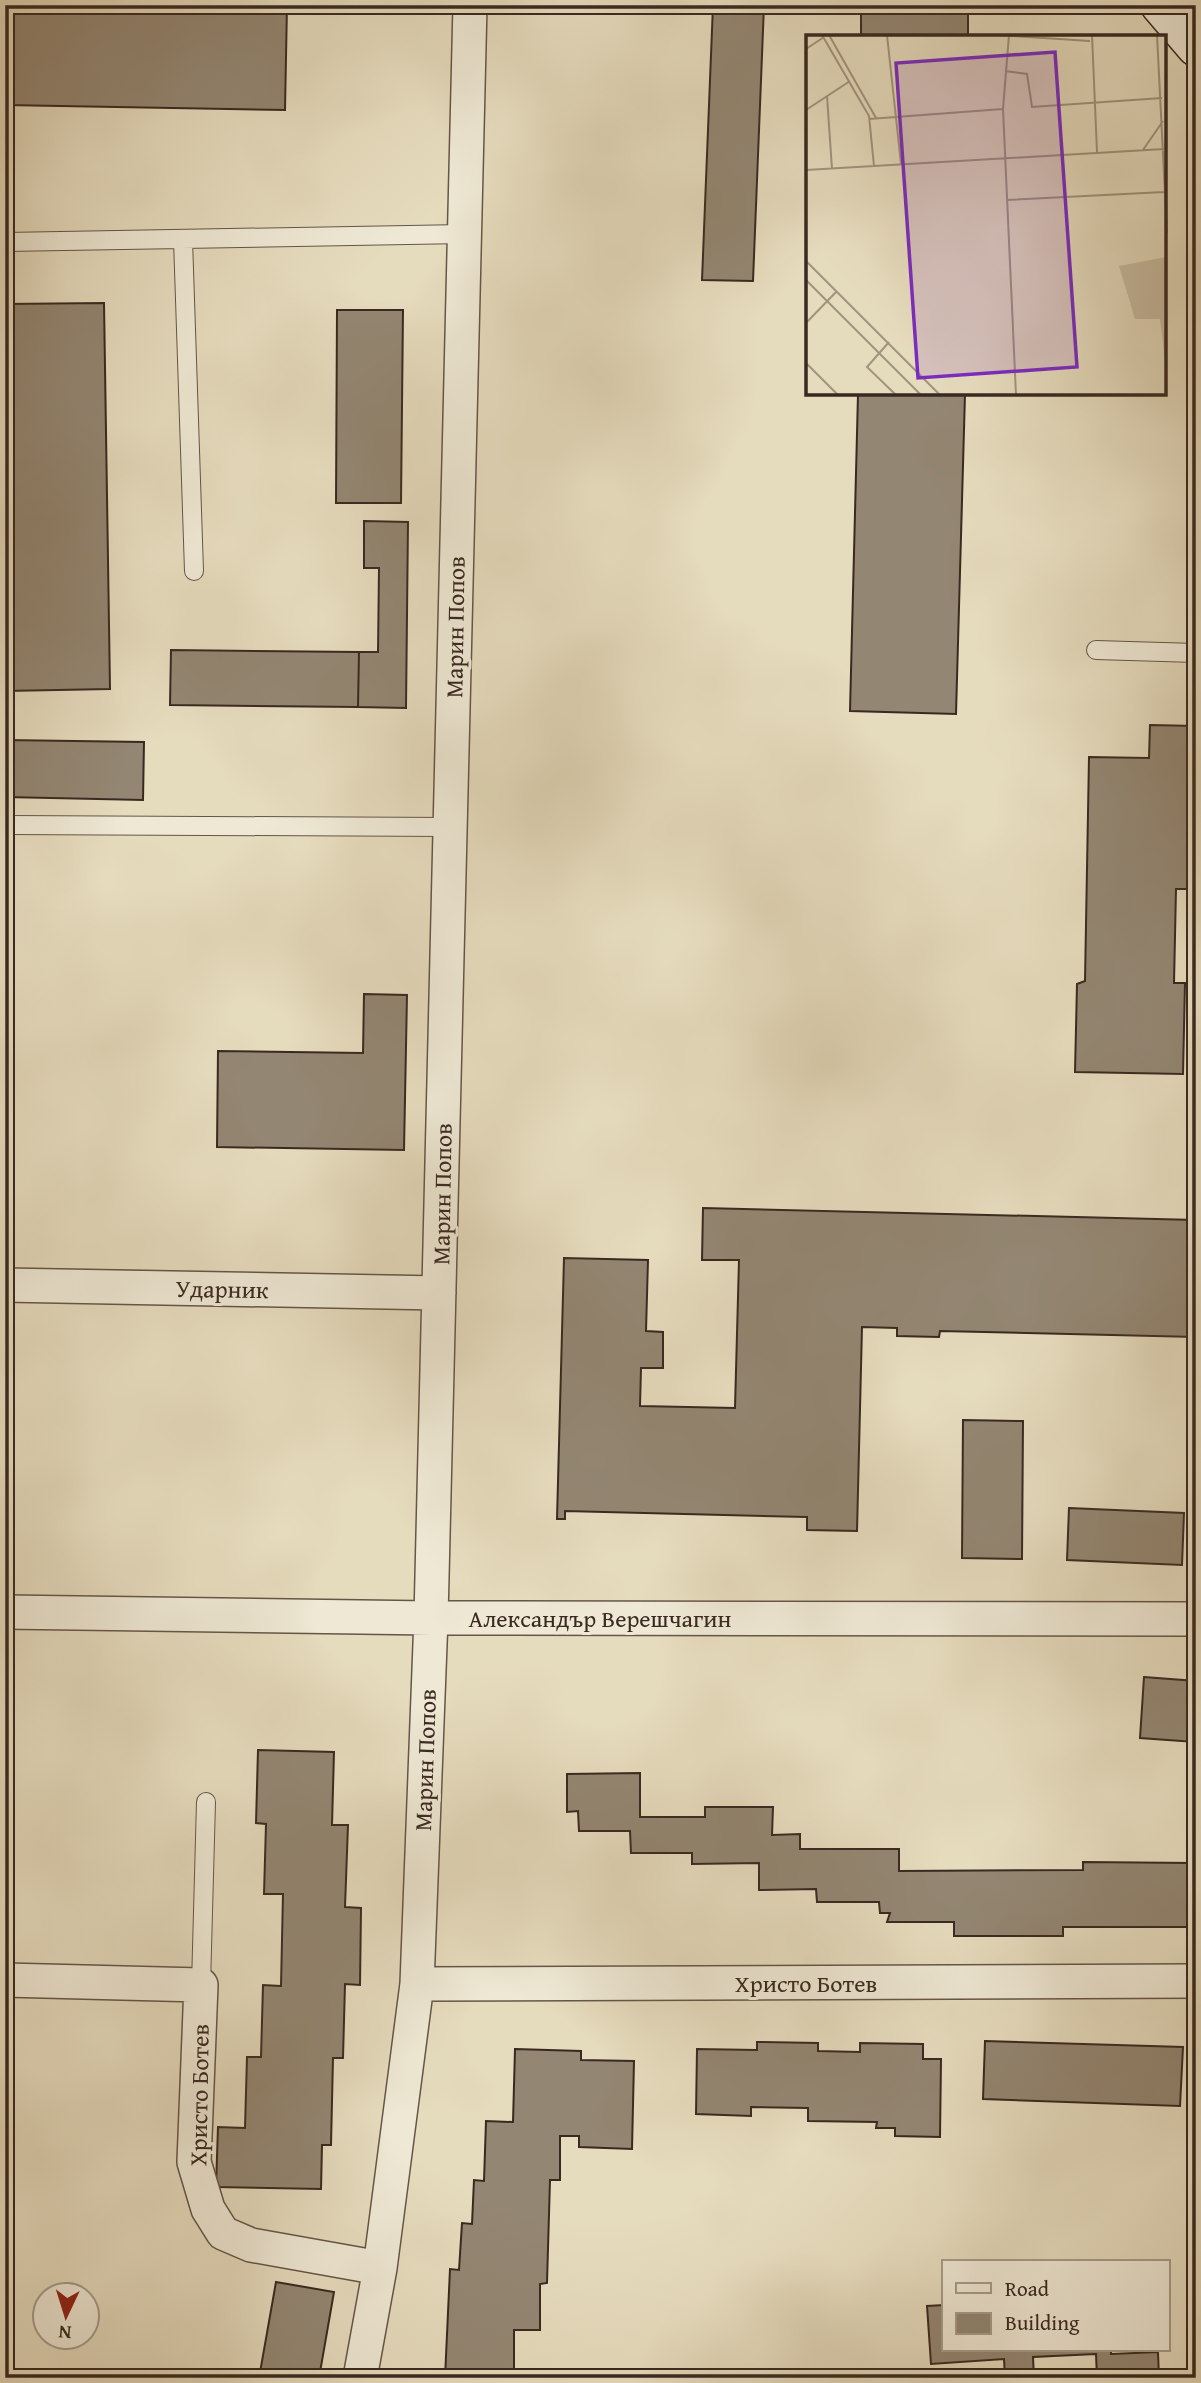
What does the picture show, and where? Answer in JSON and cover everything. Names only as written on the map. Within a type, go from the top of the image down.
[{"type":"main road","points":[[1160,5],[1196,47]]},
{"type":"street","name":"Марин Попов","points":[[360,2378],[380,2267],[417,1984],[431,1618],[470,5]]},
{"type":"street","name":"Ударник","points":[[5,1285],[439,1293]]},
{"type":"street","name":"Александър Верешчагин","points":[[5,1612],[431,1618],[1196,1619]]},
{"type":"street","points":[[5,1980],[201,1984]]},
{"type":"street","name":"Христо Ботев","points":[[417,1984],[1196,1981]]},
{"type":"street","name":"Христо Ботев","points":[[201,1984],[194,2162],[208,2209],[223,2234],[251,2245],[380,2267]]},
{"type":"lane","points":[[5,242],[464,234]]},
{"type":"lane","points":[[183,239],[194,571]]},
{"type":"lane","points":[[1096,650],[1196,653]]},
{"type":"lane","points":[[5,825],[450,827]]},
{"type":"lane","points":[[201,1984],[206,1802]]},
{"type":"building","points":[[5,5],[287,5],[285,110],[5,105]]},
{"type":"building","points":[[713,5],[764,5],[753,281],[702,280]]},
{"type":"building","points":[[861,5],[968,5],[968,35],[861,35]]},
{"type":"building","points":[[104,303],[110,689],[5,691],[5,304]]},
{"type":"building","points":[[337,310],[403,310],[401,503],[336,503]]},
{"type":"building","points":[[858,396],[965,396],[956,714],[850,711]]},
{"type":"building","points":[[364,521],[408,522],[406,708],[358,707],[359,652],[378,652],[379,568],[364,568]]},
{"type":"building","points":[[171,650],[359,652],[358,707],[170,705]]},
{"type":"building","points":[[1150,725],[1196,726],[1196,889],[1176,889],[1174,983],[1185,983],[1183,1074],[1075,1072],[1077,984],[1085,981],[1089,757],[1149,758]]},
{"type":"building","points":[[5,740],[144,742],[143,800],[5,797]]},
{"type":"building","points":[[364,994],[407,995],[404,1150],[217,1147],[218,1051],[363,1053]]},
{"type":"building","points":[[703,1208],[1196,1220],[1196,1337],[940,1331],[939,1337],[897,1336],[897,1328],[862,1327],[857,1531],[807,1530],[807,1517],[565,1511],[565,1519],[557,1519],[564,1258],[648,1260],[646,1331],[663,1332],[663,1368],[641,1368],[640,1406],[735,1408],[739,1260],[702,1260]]},
{"type":"building","points":[[963,1420],[1023,1421],[1022,1559],[962,1558]]},
{"type":"building","points":[[1069,1508],[1184,1513],[1182,1565],[1067,1560]]},
{"type":"building","points":[[1144,1677],[1196,1681],[1195,1742],[1140,1738]]},
{"type":"building","points":[[258,1750],[334,1752],[332,1825],[348,1825],[345,1907],[361,1908],[360,1985],[345,1984],[343,2058],[333,2058],[331,2145],[322,2145],[321,2189],[216,2187],[218,2127],[245,2128],[247,2057],[261,2057],[263,1985],[281,1986],[283,1894],[264,1894],[266,1824],[256,1823]]},
{"type":"building","points":[[640,1773],[640,1817],[705,1817],[705,1807],[773,1807],[772,1835],[800,1834],[800,1849],[899,1849],[899,1871],[1083,1870],[1083,1862],[1193,1863],[1193,1927],[1063,1927],[1063,1936],[954,1936],[954,1922],[887,1922],[890,1913],[880,1913],[879,1902],[817,1902],[816,1889],[759,1890],[759,1863],[692,1864],[692,1853],[631,1853],[630,1831],[579,1831],[578,1811],[567,1812],[567,1774]]},
{"type":"building","points":[[985,2041],[1183,2047],[1180,2106],[983,2099]]},
{"type":"building","points":[[757,2042],[818,2043],[818,2051],[860,2052],[860,2043],[923,2044],[923,2059],[941,2059],[940,2137],[895,2136],[895,2128],[876,2128],[877,2122],[808,2121],[808,2108],[751,2107],[751,2116],[696,2114],[697,2049],[757,2050]]},
{"type":"building","points":[[515,2049],[581,2051],[581,2060],[634,2061],[632,2149],[579,2147],[579,2136],[560,2136],[560,2180],[550,2180],[547,2283],[540,2284],[540,2330],[514,2330],[514,2378],[445,2378],[450,2269],[459,2270],[462,2223],[472,2224],[474,2180],[484,2181],[486,2121],[513,2122]]},
{"type":"building","points":[[276,2282],[334,2292],[319,2378],[259,2378]]},
{"type":"building","points":[[942,2305],[942,2352],[1158,2352],[1159,2378],[1097,2378],[1096,2354],[1033,2357],[1034,2378],[1005,2378],[1004,2359],[931,2364],[927,2306]]}]
